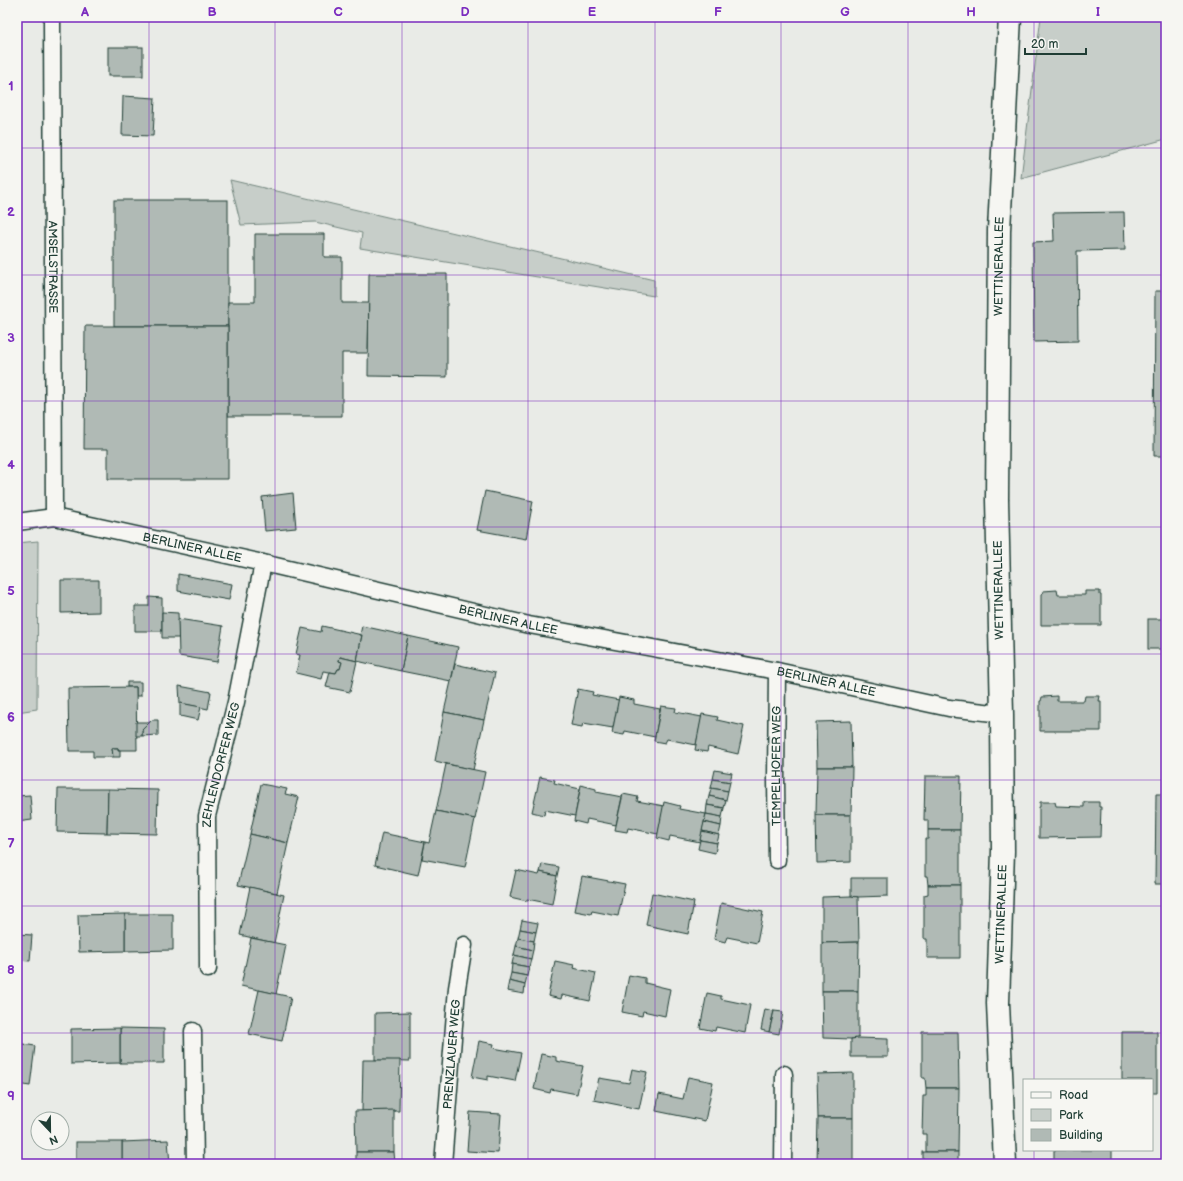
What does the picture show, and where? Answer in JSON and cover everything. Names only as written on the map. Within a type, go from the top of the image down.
[{"type":"street","name":"AMSELSTRASSE","points":[[52,17],[54,517]]},
{"type":"street","name":"WETTINERALLEE","points":[[1005,1164],[998,1003],[1003,850],[1002,714],[997,500],[999,230],[1010,17]]},
{"type":"street","name":"BERLINER ALLEE","points":[[17,522],[54,517],[263,563],[530,625],[777,671],[948,708],[1002,714]]},
{"type":"street","name":"ZEHLENDORFER WEG","points":[[208,969],[207,816],[236,702],[263,563]]},
{"type":"street","name":"TEMPELHOFER WEG","points":[[777,671],[777,860]]},
{"type":"street","name":"PRENZLAUER WEG","points":[[444,1164],[457,988],[464,945]]},
{"type":"street","points":[[193,1031],[195,1164]]},
{"type":"street","points":[[783,1164],[784,1074]]},
{"type":"green space","points":[[1041,17],[1166,17],[1166,139],[1021,178]]},
{"type":"green space","points":[[230,180],[654,280],[654,296],[360,248],[362,233],[315,222],[241,225]]},
{"type":"green space","points":[[38,541],[37,709],[17,712],[17,543]]},
{"type":"building","points":[[108,47],[143,47],[143,76],[108,76]]},
{"type":"building","points":[[123,96],[155,98],[153,136],[122,135]]},
{"type":"building","points":[[114,200],[228,200],[228,326],[114,326]]},
{"type":"building","points":[[1124,212],[1125,250],[1077,251],[1078,341],[1034,342],[1033,242],[1054,241],[1053,213]]},
{"type":"building","points":[[255,234],[324,234],[324,257],[342,257],[342,303],[369,303],[368,353],[342,353],[342,416],[228,416],[228,302],[255,302]]},
{"type":"building","points":[[369,274],[447,274],[447,377],[368,376]]},
{"type":"building","points":[[1155,291],[1166,291],[1166,456],[1154,456]]},
{"type":"building","points":[[85,326],[228,326],[228,479],[108,479],[108,449],[84,449]]},
{"type":"building","points":[[485,491],[533,501],[526,539],[477,530]]},
{"type":"building","points":[[293,493],[296,528],[265,531],[262,497]]},
{"type":"building","points":[[178,574],[232,584],[229,600],[178,591]]},
{"type":"building","points":[[61,580],[99,580],[99,612],[61,613]]},
{"type":"building","points":[[1057,590],[1058,595],[1085,595],[1085,591],[1100,591],[1101,625],[1041,625],[1041,595],[1043,591]]},
{"type":"building","points":[[149,597],[162,598],[162,631],[135,631],[135,606],[149,606]]},
{"type":"building","points":[[162,612],[178,613],[179,638],[162,638]]},
{"type":"building","points":[[178,619],[223,626],[217,662],[179,656]]},
{"type":"building","points":[[1148,619],[1166,619],[1166,649],[1148,649]]},
{"type":"building","points":[[322,626],[362,635],[357,661],[340,657],[339,661],[342,662],[340,669],[338,669],[336,673],[323,671],[321,679],[296,673],[300,655],[296,654],[302,628],[321,632]]},
{"type":"building","points":[[362,626],[408,636],[401,671],[357,661],[362,635],[360,635]]},
{"type":"building","points":[[408,636],[458,647],[451,681],[401,671]]},
{"type":"building","points":[[340,657],[357,661],[350,692],[326,687],[330,672],[336,673],[338,669],[340,669],[342,662],[339,661]]},
{"type":"building","points":[[455,664],[495,673],[484,720],[444,712]]},
{"type":"building","points":[[127,682],[141,682],[141,696],[136,696],[136,687],[127,687]]},
{"type":"building","points":[[179,686],[211,692],[208,709],[180,703]]},
{"type":"building","points":[[136,687],[137,750],[118,750],[118,748],[112,748],[113,757],[93,757],[93,751],[69,751],[68,688]]},
{"type":"building","points":[[578,689],[593,692],[592,695],[619,700],[613,728],[583,723],[582,727],[571,725]]},
{"type":"building","points":[[1057,696],[1057,701],[1084,701],[1085,696],[1100,696],[1101,731],[1040,731],[1040,701],[1042,697]]},
{"type":"building","points":[[619,697],[634,700],[634,704],[660,709],[655,737],[625,731],[624,735],[612,733]]},
{"type":"building","points":[[180,703],[201,707],[198,720],[180,716]]},
{"type":"building","points":[[661,706],[676,708],[675,712],[702,717],[696,745],[667,739],[665,743],[654,741]]},
{"type":"building","points":[[444,712],[484,720],[473,770],[435,761]]},
{"type":"building","points":[[702,714],[718,717],[717,720],[744,726],[738,754],[708,747],[707,752],[695,750]]},
{"type":"building","points":[[152,720],[158,720],[158,735],[142,736],[142,730]]},
{"type":"building","points":[[851,721],[852,767],[817,767],[816,722]]},
{"type":"building","points":[[136,722],[150,722],[142,730],[142,736],[136,736]]},
{"type":"building","points":[[112,748],[118,748],[118,750],[120,750],[120,757],[113,757]]},
{"type":"building","points":[[446,764],[485,772],[475,819],[436,811]]},
{"type":"building","points":[[817,767],[852,767],[851,815],[816,815]]},
{"type":"building","points":[[715,770],[732,773],[730,782],[713,779]]},
{"type":"building","points":[[925,776],[961,776],[960,830],[928,830],[928,820],[924,820]]},
{"type":"building","points":[[540,777],[555,780],[554,783],[580,789],[575,816],[545,810],[544,815],[532,812]]},
{"type":"building","points":[[713,779],[730,782],[728,791],[711,788]]},
{"type":"building","points":[[261,784],[287,789],[285,794],[299,797],[288,843],[250,834]]},
{"type":"building","points":[[581,785],[596,789],[596,792],[622,797],[616,825],[587,819],[586,824],[574,821]]},
{"type":"building","points":[[711,788],[728,791],[726,800],[709,796]]},
{"type":"building","points":[[58,789],[108,789],[107,833],[57,832]]},
{"type":"building","points":[[108,789],[158,790],[157,834],[107,833]]},
{"type":"building","points":[[623,794],[638,797],[637,801],[664,806],[658,834],[628,828],[627,832],[615,830]]},
{"type":"building","points":[[1156,794],[1166,794],[1166,884],[1155,884]]},
{"type":"building","points":[[30,795],[32,820],[17,822],[17,796]]},
{"type":"building","points":[[709,796],[726,800],[724,808],[707,805]]},
{"type":"building","points":[[664,802],[680,806],[679,809],[706,814],[700,842],[670,836],[669,841],[657,838]]},
{"type":"building","points":[[1040,802],[1055,802],[1056,806],[1084,807],[1084,802],[1099,802],[1099,807],[1101,807],[1100,837],[1039,838]]},
{"type":"building","points":[[707,805],[724,808],[722,817],[706,814]]},
{"type":"building","points":[[436,811],[475,819],[465,867],[422,859],[425,842],[429,843]]},
{"type":"building","points":[[706,814],[722,817],[721,826],[704,822]]},
{"type":"building","points":[[816,815],[851,815],[851,862],[817,863]]},
{"type":"building","points":[[704,822],[721,826],[719,835],[702,831]]},
{"type":"building","points":[[928,830],[960,830],[960,885],[928,885],[927,876],[925,876],[925,839],[928,839]]},
{"type":"building","points":[[702,831],[719,835],[717,843],[700,840]]},
{"type":"building","points":[[382,833],[425,842],[418,875],[375,865]]},
{"type":"building","points":[[250,834],[288,843],[277,893],[238,885]]},
{"type":"building","points":[[700,840],[717,843],[715,853],[698,849]]},
{"type":"building","points":[[542,864],[559,867],[557,876],[540,872]]},
{"type":"building","points":[[516,870],[539,875],[540,872],[557,876],[552,904],[510,897]]},
{"type":"building","points":[[582,876],[625,884],[618,916],[592,911],[591,914],[575,911]]},
{"type":"building","points":[[851,878],[888,878],[888,896],[851,896]]},
{"type":"building","points":[[928,885],[960,885],[960,958],[927,958],[927,939],[924,939],[924,895],[928,894]]},
{"type":"building","points":[[250,887],[284,895],[274,943],[240,935]]},
{"type":"building","points":[[652,893],[694,902],[688,934],[646,925]]},
{"type":"building","points":[[822,897],[858,897],[859,942],[822,943]]},
{"type":"building","points":[[721,903],[763,912],[757,943],[727,937],[725,942],[714,939]]},
{"type":"building","points":[[125,914],[173,914],[173,950],[125,951]]},
{"type":"building","points":[[125,914],[125,951],[79,952],[78,915]]},
{"type":"building","points":[[522,920],[538,923],[536,932],[520,929]]},
{"type":"building","points":[[520,929],[536,932],[534,941],[518,938]]},
{"type":"building","points":[[17,934],[32,935],[30,961],[17,960]]},
{"type":"building","points":[[251,938],[286,945],[276,994],[241,986]]},
{"type":"building","points":[[518,938],[534,941],[533,950],[516,946]]},
{"type":"building","points":[[859,942],[858,991],[822,991],[822,943]]},
{"type":"building","points":[[516,946],[533,950],[531,959],[514,955]]},
{"type":"building","points":[[514,955],[531,959],[529,967],[512,964]]},
{"type":"building","points":[[555,961],[574,965],[573,968],[596,973],[590,1001],[562,995],[561,999],[548,996]]},
{"type":"building","points":[[512,964],[529,967],[527,976],[511,973]]},
{"type":"building","points":[[511,973],[527,976],[525,985],[509,981]]},
{"type":"building","points":[[629,975],[645,978],[645,983],[670,989],[665,1016],[643,1011],[642,1016],[622,1012]]},
{"type":"building","points":[[509,981],[525,985],[524,994],[507,991]]},
{"type":"building","points":[[259,990],[291,997],[282,1041],[249,1034]]},
{"type":"building","points":[[822,991],[858,991],[858,1038],[823,1038]]},
{"type":"building","points":[[707,993],[721,996],[721,999],[750,1005],[745,1033],[716,1027],[715,1031],[700,1028]]},
{"type":"building","points":[[765,1009],[774,1011],[769,1032],[761,1030]]},
{"type":"building","points":[[774,1011],[783,1012],[779,1034],[769,1032]]},
{"type":"building","points":[[410,1012],[410,1061],[375,1060],[375,1013]]},
{"type":"building","points":[[120,1028],[164,1029],[164,1063],[120,1063]]},
{"type":"building","points":[[120,1028],[120,1063],[71,1064],[71,1029]]},
{"type":"building","points":[[922,1032],[958,1032],[959,1088],[926,1088],[925,1078],[922,1078]]},
{"type":"building","points":[[1122,1032],[1157,1032],[1157,1093],[1153,1093],[1153,1079],[1122,1079]]},
{"type":"building","points":[[851,1039],[888,1039],[888,1057],[851,1057]]},
{"type":"building","points":[[479,1041],[494,1044],[493,1048],[521,1053],[515,1081],[488,1076],[488,1080],[472,1077]]},
{"type":"building","points":[[17,1043],[35,1046],[30,1086],[17,1084]]},
{"type":"building","points":[[541,1054],[556,1057],[556,1061],[583,1066],[577,1094],[551,1089],[550,1093],[534,1089]]},
{"type":"building","points":[[363,1060],[400,1060],[399,1111],[362,1111]]},
{"type":"building","points":[[632,1069],[647,1072],[639,1109],[594,1100],[599,1078],[629,1083]]},
{"type":"building","points":[[853,1073],[853,1118],[818,1118],[817,1074]]},
{"type":"building","points":[[688,1077],[713,1082],[705,1121],[656,1111],[659,1094],[683,1099]]},
{"type":"building","points":[[926,1088],[959,1088],[958,1152],[926,1152],[926,1134],[922,1134],[923,1096],[926,1096]]},
{"type":"building","points":[[394,1110],[394,1152],[356,1152],[355,1111]]},
{"type":"building","points":[[470,1112],[501,1114],[498,1153],[467,1151]]},
{"type":"building","points":[[818,1118],[853,1118],[853,1164],[817,1164]]},
{"type":"building","points":[[168,1140],[170,1164],[122,1164],[122,1142]]},
{"type":"building","points":[[76,1142],[122,1142],[122,1164],[76,1164]]},
{"type":"building","points":[[1054,1151],[1112,1151],[1112,1164],[1054,1164]]},
{"type":"building","points":[[356,1152],[394,1152],[395,1164],[356,1164]]},
{"type":"building","points":[[923,1152],[958,1152],[958,1164],[923,1164]]}]
